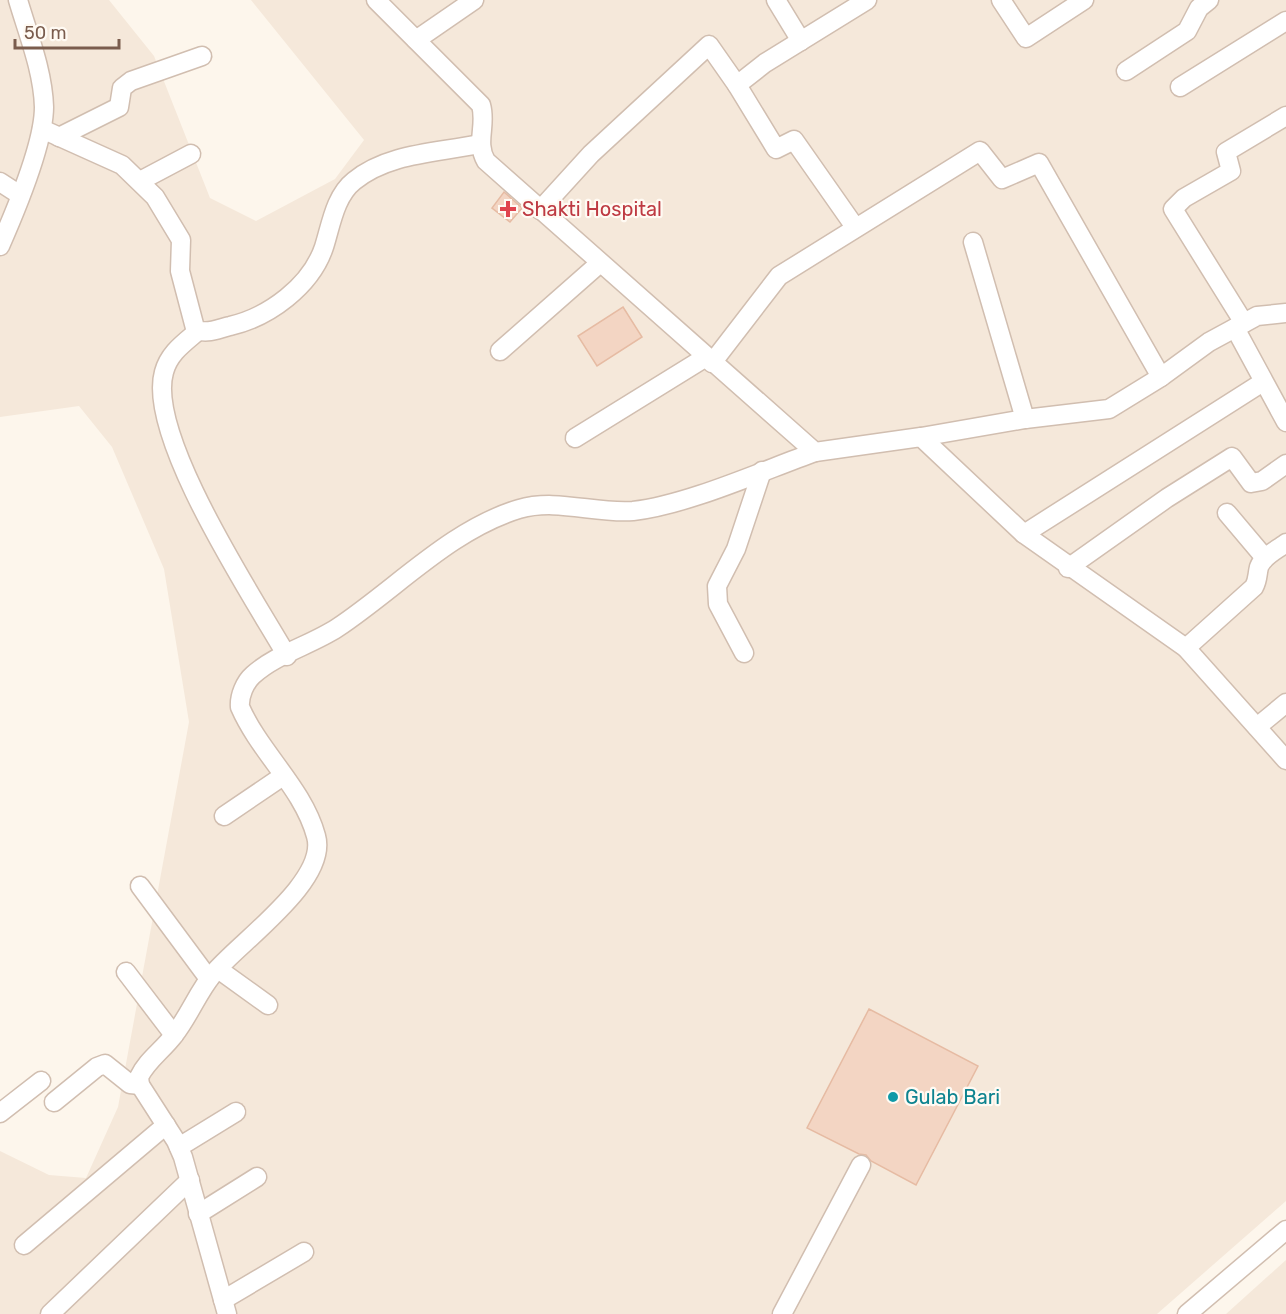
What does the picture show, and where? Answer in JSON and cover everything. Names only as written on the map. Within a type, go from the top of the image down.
[{"type":"street","points":[[0,246],[20,195],[50,133],[40,80],[18,0]]},
{"type":"street","points":[[376,0],[481,105],[484,116],[479,144],[486,161],[815,452]]},
{"type":"street","points":[[416,40],[474,0]]},
{"type":"street","points":[[776,0],[801,41]]},
{"type":"street","points":[[737,85],[765,63],[867,0]]},
{"type":"street","points":[[1001,0],[1026,38],[1084,0]]},
{"type":"street","points":[[1126,71],[1187,31],[1199,8],[1209,0]]},
{"type":"street","points":[[1180,87],[1286,21]]},
{"type":"street","points":[[540,210],[591,154],[709,45],[776,148],[794,140],[855,227]]},
{"type":"street","points":[[50,133],[120,107],[122,88],[131,81],[202,56]]},
{"type":"street","points":[[1286,116],[1226,152],[1231,171],[1184,198],[1173,209],[1239,326],[1263,382],[1286,422]]},
{"type":"street","points":[[50,133],[122,165],[140,181],[179,234],[182,246],[180,271],[195,328],[198,331]]},
{"type":"street","points":[[287,656],[185,472],[162,407],[161,387],[170,358],[198,331],[241,323],[290,295],[317,261],[335,211],[346,189],[367,172],[382,163],[479,144]]},
{"type":"street","points":[[574,438],[709,360],[778,276],[981,151],[1002,179],[1039,163],[1161,377]]},
{"type":"street","points":[[140,181],[191,154]]},
{"type":"street","points":[[0,182],[20,195]]},
{"type":"street","points":[[973,242],[1025,419]]},
{"type":"street","points":[[500,351],[600,262]]},
{"type":"street","points":[[304,1252],[225,1307],[179,1147],[140,1085],[139,1077],[142,1070],[174,1035],[213,974],[283,906],[311,869],[317,854],[316,836],[284,776],[243,716],[240,700],[253,675],[339,627],[463,535],[495,517],[537,506],[634,510],[691,496],[815,452],[1025,419],[1109,409],[1161,377],[1209,342],[1257,316],[1286,313]]},
{"type":"street","points":[[1024,534],[1263,382]]},
{"type":"street","points":[[921,437],[1024,534],[1068,568],[1186,648],[1286,760]]},
{"type":"street","points":[[1068,568],[1167,498],[1232,457],[1251,483],[1262,480],[1286,464]]},
{"type":"street","points":[[744,653],[718,604],[717,586],[736,549],[762,471]]},
{"type":"street","points":[[1227,513],[1265,558]]},
{"type":"street","points":[[1186,648],[1254,587],[1258,581],[1260,566],[1265,558],[1286,543]]},
{"type":"street","points":[[1257,727],[1286,703]]},
{"type":"street","points":[[224,816],[284,776]]},
{"type":"street","points":[[140,886],[213,974],[268,1005]]},
{"type":"street","points":[[126,972],[174,1035]]},
{"type":"street","points":[[54,1102],[97,1067],[105,1064],[130,1084],[140,1085]]},
{"type":"street","points":[[0,1113],[41,1081]]},
{"type":"street","points":[[179,1147],[236,1112]]},
{"type":"street","points":[[24,1245],[166,1125]]},
{"type":"street","points":[[782,1314],[861,1165]]},
{"type":"street","points":[[198,1214],[257,1177]]},
{"type":"street","points":[[50,1314],[190,1180]]},
{"type":"street","points":[[1187,1314],[1286,1230]]},
{"type":"shaded area","points":[[0,0],[109,0],[154,56],[210,198],[256,221],[335,179],[364,140],[251,0],[1286,0],[1286,1201],[1157,1314],[0,1314],[0,1151],[49,1175],[86,1178],[118,1107],[189,722],[164,569],[112,447],[79,406],[0,417]]},
{"type":"shaded area","points":[[1286,1260],[1286,1314],[1226,1314]]},
{"type":"building","points":[[504,192],[522,208],[510,222],[492,208]]},
{"type":"building","points":[[623,307],[642,337],[597,366],[578,336]]},
{"type":"building","name":"Gulab Bari","points":[[869,1009],[978,1066],[916,1185],[871,1161],[866,1155],[859,1154],[807,1128]]},
{"type":"place","name":"Shakti Hospital","points":[[508,209]]},
{"type":"place","name":"Gulab Bari","points":[[893,1097]]}]
